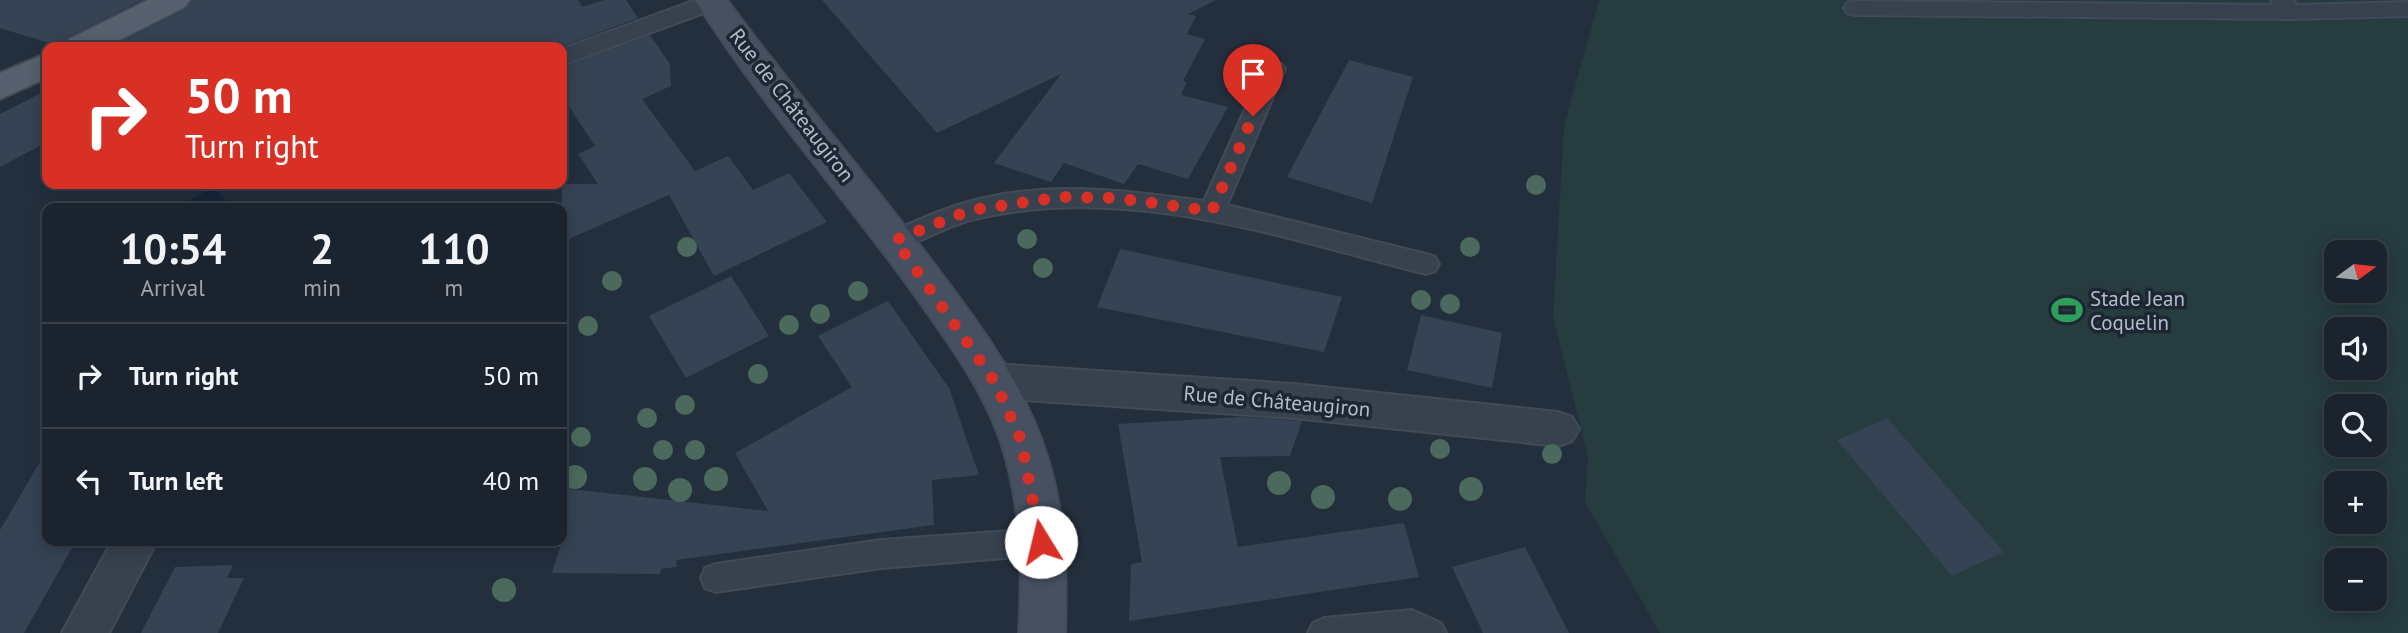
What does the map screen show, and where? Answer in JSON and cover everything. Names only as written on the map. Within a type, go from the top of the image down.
[{"type":"main road","points":[[90,42],[174,0]]},
{"type":"main road","name":"Rue de Châteaugiron","points":[[712,1],[895,240],[995,382],[1021,440],[1041,542],[1044,601],[1041,633]]},
{"type":"main road","points":[[0,88],[42,67]]},
{"type":"street","name":"Rue de Châteaugiron","points":[[995,382],[1294,401],[1558,429]]},
{"type":"street","points":[[85,633],[132,546]]},
{"type":"lane","points":[[567,55],[712,1]]},
{"type":"lane","points":[[1855,8],[2287,6],[2408,9]]},
{"type":"lane","points":[[1212,211],[1274,69]]},
{"type":"lane","points":[[895,240],[971,210],[1062,197],[1116,198],[1212,211],[1426,264]]},
{"type":"lane","points":[[716,578],[881,554],[1041,542]]},
{"type":"lane","points":[[1324,633],[1412,625],[1430,633]]},
{"type":"green space","name":"Stade Jean Coquelin","points":[[1599,0],[2408,0],[2408,633],[1660,633],[1585,502],[1588,457],[1553,317],[1564,126]]},
{"type":"water","points":[[210,189],[216,189],[227,201],[223,203],[185,203]]},
{"type":"building","points":[[0,0],[142,0],[68,37],[65,42],[46,42],[0,28]]},
{"type":"building","points":[[193,0],[578,0],[582,7],[604,0],[626,0],[638,18],[567,44],[567,42],[121,42],[186,9]]},
{"type":"building","points":[[822,0],[1216,0],[1188,14],[1196,16],[1187,34],[1205,39],[1183,81],[1187,82],[1181,95],[1228,107],[1188,179],[1138,164],[1124,184],[1064,163],[1051,182],[994,163],[1061,74],[937,133]]},
{"type":"building","points":[[650,35],[670,64],[671,86],[642,99],[695,171],[728,156],[753,190],[789,173],[827,222],[714,276],[669,195],[567,240],[567,203],[562,203],[562,189],[567,189],[567,184],[598,184],[578,154],[595,146],[567,104],[567,65]]},
{"type":"building","points":[[1349,60],[1413,77],[1372,203],[1287,177]]},
{"type":"building","points":[[42,93],[42,145],[0,167],[0,114]]},
{"type":"building","points":[[1120,249],[1342,297],[1324,352],[1097,307]]},
{"type":"building","points":[[731,276],[769,336],[686,378],[649,316]]},
{"type":"building","points":[[888,301],[949,388],[979,475],[932,480],[934,525],[676,560],[677,567],[661,569],[660,574],[552,573],[560,546],[567,546],[567,489],[768,511],[735,453],[852,387],[818,336]]},
{"type":"building","points":[[1421,315],[1502,333],[1492,388],[1407,370]]},
{"type":"building","points":[[1240,417],[1302,421],[1290,456],[1220,457],[1238,547],[1404,523],[1419,577],[1129,621],[1131,564],[1142,562],[1118,424]]},
{"type":"building","points":[[1887,418],[2004,552],[1952,576],[1837,440]]},
{"type":"building","points":[[42,459],[42,546],[73,546],[24,633],[0,633],[0,530]]},
{"type":"building","points":[[1525,547],[1569,633],[1483,633],[1452,567]]},
{"type":"building","points":[[233,565],[227,578],[244,578],[218,633],[141,633],[175,567]]},
{"type":"place","name":"Stade Jean Coquelin","points":[[2067,310]]},
{"type":"route","points":[[1041,542],[1021,440],[995,382],[954,320],[895,240],[971,210],[1062,197],[1116,198],[1212,211],[1253,116]]}]
